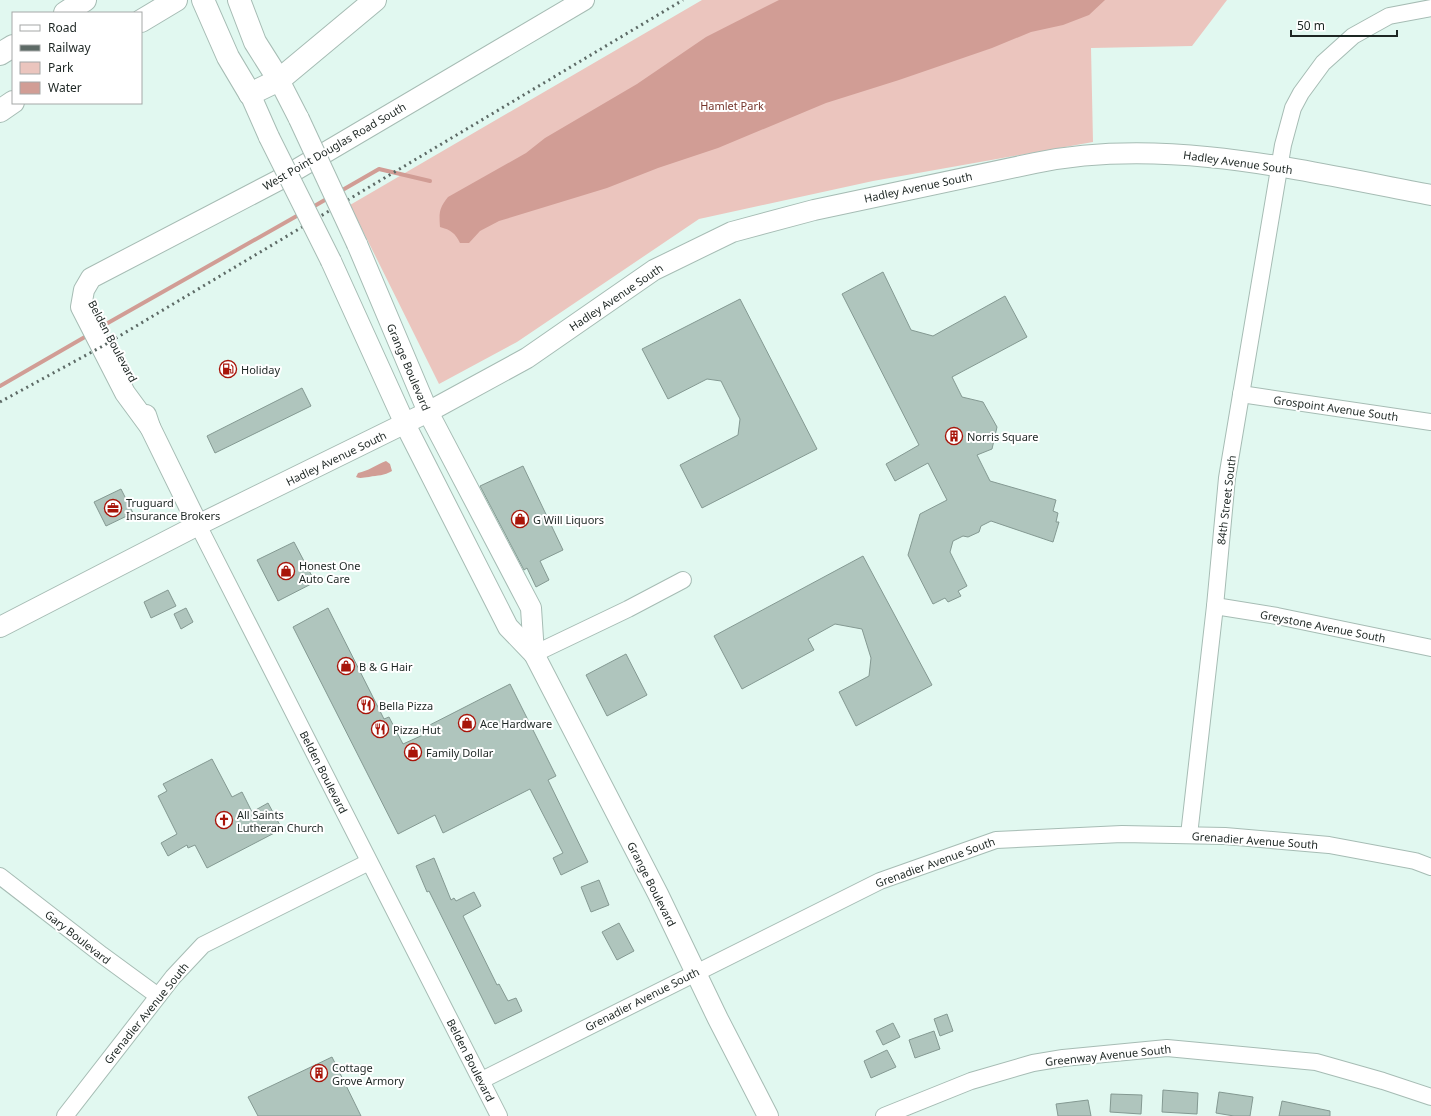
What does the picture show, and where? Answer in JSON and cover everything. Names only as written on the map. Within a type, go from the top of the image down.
[{"type":"main road","points":[[66,12],[85,0]]},
{"type":"main road","points":[[142,20],[176,0]]},
{"type":"main road","points":[[203,0],[228,57],[250,94],[279,80],[375,0]]},
{"type":"main road","points":[[239,0],[256,42],[279,80]]},
{"type":"main road","points":[[0,54],[12,47]]},
{"type":"main road","points":[[0,111],[12,103]]},
{"type":"street","name":"West Point Douglas Road South","points":[[84,290],[92,278],[277,181],[584,0]]},
{"type":"street","name":"84th Street South","points":[[1189,835],[1215,606],[1227,478],[1283,145],[1293,108],[1301,93],[1323,63],[1353,36],[1389,16],[1431,8]]},
{"type":"street","name":"Grange Boulevard","points":[[279,80],[299,119],[357,244],[428,412],[531,608],[534,654]]},
{"type":"street","name":"Grange Boulevard","points":[[250,94],[269,137],[331,261],[405,424],[508,627],[534,654],[658,894],[695,973],[768,1116]]},
{"type":"street","name":"Hadley Avenue South","points":[[0,627],[198,525],[428,412],[527,358],[654,270],[732,232],[814,210],[1050,159],[1114,153],[1174,154],[1280,167],[1431,195]]},
{"type":"street","name":"Belden Boulevard","points":[[84,290],[81,307],[125,393],[150,427],[198,525],[499,1116]]},
{"type":"street","name":"Grospoint Avenue South","points":[[1241,394],[1431,422]]},
{"type":"street","points":[[534,654],[628,609],[683,580]]},
{"type":"street","name":"Greystone Avenue South","points":[[1215,606],[1277,616],[1431,648]]},
{"type":"street","name":"Grenadier Avenue South","points":[[482,1080],[880,880],[996,840],[1122,834],[1225,836],[1328,845],[1415,862],[1431,867]]},
{"type":"street","name":"Grenadier Avenue South","points":[[65,1116],[173,977],[203,945],[369,862]]},
{"type":"street","name":"Gary Boulevard","points":[[0,876],[102,955],[158,996]]},
{"type":"street","name":"Greenway Avenue South","points":[[884,1116],[971,1081],[1033,1063],[1063,1058],[1167,1048],[1316,1062],[1431,1097]]},
{"type":"green space","name":"Hamlet Park","points":[[702,0],[1227,0],[1192,46],[1091,48],[1093,142],[873,181],[699,219],[517,342],[439,384],[350,205]]},
{"type":"water","points":[[779,0],[1105,0],[1089,15],[1063,25],[1031,32],[992,48],[826,103],[718,148],[658,168],[607,188],[499,221],[480,231],[469,243],[460,243],[452,232],[440,227],[440,211],[448,197],[526,153],[545,138],[637,84],[706,37]]},
{"type":"water","points":[[386,461],[390,464],[392,471],[389,473],[361,478],[356,477],[358,473]]},
{"type":"building","name":"Norris Square","points":[[883,272],[911,330],[933,336],[1005,296],[1027,337],[952,377],[962,397],[983,402],[997,427],[992,449],[977,455],[990,481],[1056,500],[1053,511],[1058,513],[1056,522],[1059,522],[1053,542],[991,521],[981,526],[979,532],[968,537],[963,536],[953,541],[950,552],[967,586],[958,591],[961,596],[948,602],[945,598],[933,604],[908,555],[920,514],[947,500],[928,463],[895,481],[886,464],[919,445],[842,294]]},
{"type":"building","points":[[740,299],[817,449],[702,508],[680,465],[738,435],[740,419],[721,381],[707,379],[668,399],[642,349]]},
{"type":"building","points":[[302,388],[311,406],[215,453],[207,436]]},
{"type":"building","name":"G Will Liquors","points":[[523,466],[563,550],[540,561],[549,580],[536,587],[527,568],[524,570],[480,486]]},
{"type":"building","name":"Truguard Insurance Brokers","points":[[121,489],[133,513],[106,526],[94,502]]},
{"type":"building","name":"Honest One Auto Care","points":[[294,542],[315,582],[278,601],[257,560]]},
{"type":"building","points":[[863,556],[932,685],[856,726],[839,692],[869,676],[871,658],[862,629],[835,624],[808,639],[814,650],[742,689],[714,636]]},
{"type":"building","points":[[168,590],[176,606],[151,618],[144,602]]},
{"type":"building","points":[[186,608],[193,622],[181,629],[174,614]]},
{"type":"building","points":[[328,608],[384,719],[389,717],[403,744],[423,735],[420,730],[510,684],[556,776],[548,780],[588,862],[561,875],[553,858],[563,853],[530,789],[443,833],[435,815],[398,834],[293,627]]},
{"type":"building","points":[[626,654],[647,695],[607,716],[586,675]]},
{"type":"building","name":"All Saints Lutheran Church","points":[[212,759],[232,797],[242,792],[252,812],[268,803],[282,829],[207,868],[195,845],[188,848],[187,845],[168,856],[161,843],[177,834],[158,796],[167,791],[163,784]]},
{"type":"building","points":[[434,858],[451,900],[454,898],[456,901],[474,892],[481,906],[463,916],[497,985],[499,984],[508,1001],[516,998],[522,1011],[495,1024],[429,891],[427,892],[416,866]]},
{"type":"building","points":[[599,880],[609,905],[591,912],[581,887]]},
{"type":"building","points":[[619,923],[634,951],[617,960],[602,932]]},
{"type":"building","points":[[947,1014],[953,1031],[940,1036],[934,1019]]},
{"type":"building","points":[[893,1023],[900,1037],[883,1045],[876,1031]]},
{"type":"building","points":[[934,1031],[940,1049],[915,1058],[909,1040]]},
{"type":"building","points":[[887,1050],[896,1067],[871,1078],[864,1061]]},
{"type":"building","name":"Cottage Grove Armory","points":[[332,1057],[361,1116],[258,1116],[248,1097]]},
{"type":"building","points":[[1163,1090],[1198,1093],[1197,1114],[1162,1112]]},
{"type":"building","points":[[1219,1092],[1253,1097],[1250,1116],[1234,1116],[1216,1113]]},
{"type":"building","points":[[1111,1094],[1142,1095],[1141,1114],[1110,1112]]},
{"type":"building","points":[[1088,1100],[1091,1116],[1058,1116],[1056,1104]]},
{"type":"building","points":[[1282,1101],[1330,1111],[1330,1116],[1279,1116]]},
{"type":"waterway","points":[[339,192],[379,169],[430,181]]},
{"type":"waterway","points":[[311,208],[330,197]]},
{"type":"waterway","points":[[99,328],[302,213]]},
{"type":"waterway","points":[[0,386],[90,334]]},
{"type":"railway","points":[[0,402],[101,347],[683,0]]},
{"type":"place","name":"Holiday","points":[[228,369]]},
{"type":"place","name":"Norris Square","points":[[954,436]]},
{"type":"place","name":"Truguard Insurance Brokers","points":[[113,508]]},
{"type":"place","name":"G Will Liquors","points":[[520,519]]},
{"type":"place","name":"Honest One Auto Care","points":[[286,571]]},
{"type":"place","name":"B & G Hair","points":[[346,666]]},
{"type":"place","name":"Bella Pizza","points":[[366,705]]},
{"type":"place","name":"Ace Hardware","points":[[467,723]]},
{"type":"place","name":"Pizza Hut","points":[[380,729]]},
{"type":"place","name":"Family Dollar","points":[[413,752]]},
{"type":"place","name":"All Saints Lutheran Church","points":[[224,820]]},
{"type":"place","name":"Cottage Grove Armory","points":[[319,1073]]}]
